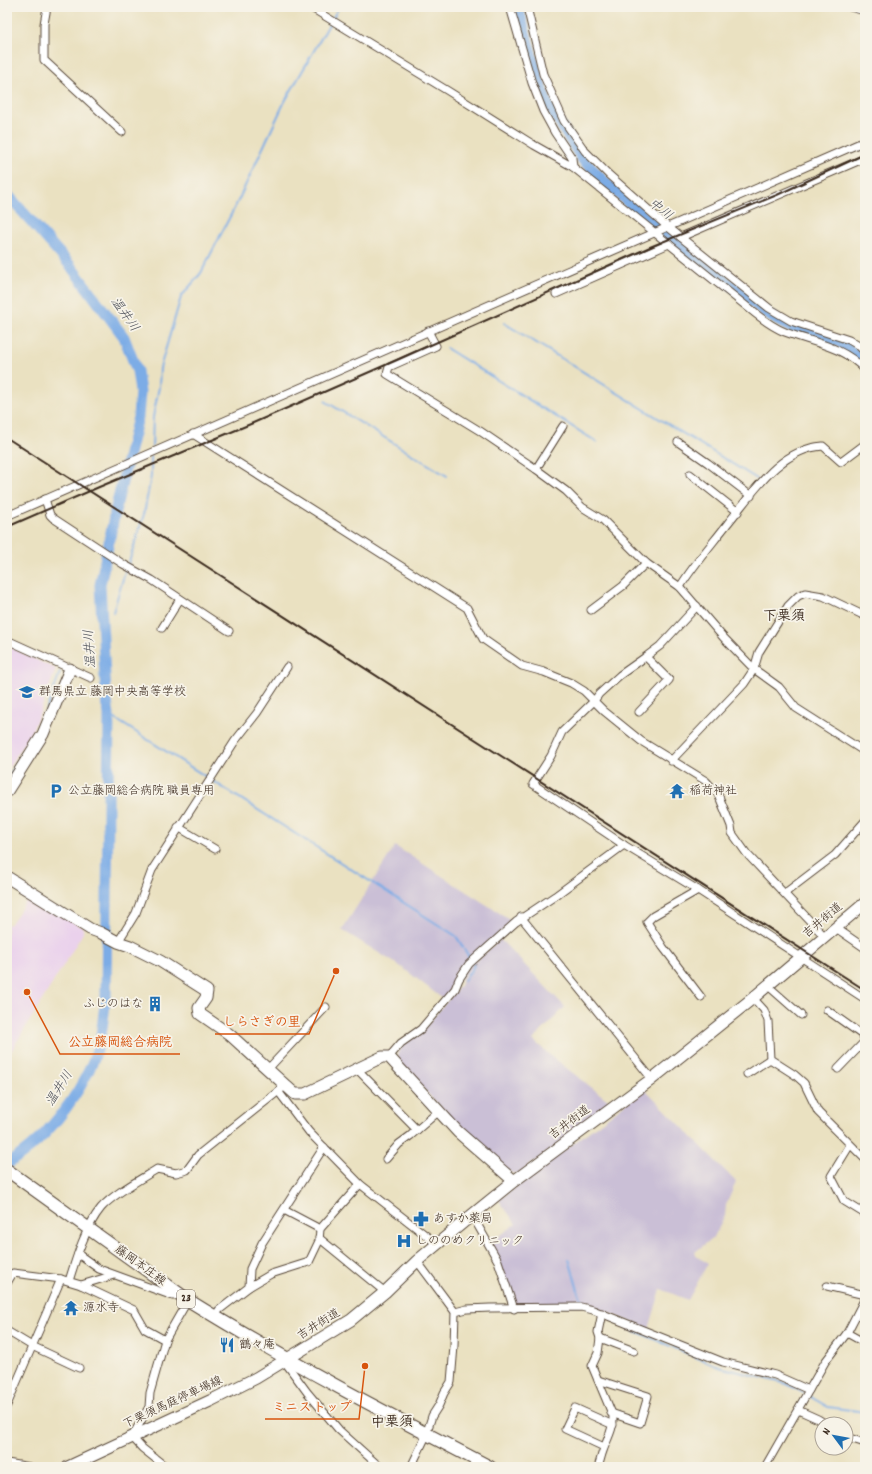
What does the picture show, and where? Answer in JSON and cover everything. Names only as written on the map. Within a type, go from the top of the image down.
[{"type":"main road","points":[[7,791],[43,734],[70,670]]},
{"type":"main road","points":[[7,877],[90,929],[160,961],[207,991],[206,998],[199,1008],[200,1014],[229,1034],[268,1069],[282,1088],[296,1094],[306,1094],[382,1057],[389,1057],[458,1132],[514,1182]]},
{"type":"main road","name":"吉井街道","points":[[287,1361],[351,1320],[385,1292],[417,1261],[472,1215],[652,1079],[753,998],[865,903]]},
{"type":"main road","name":"藤岡本庄線","points":[[9,1174],[89,1229],[184,1298],[287,1361],[490,1467]]},
{"type":"main road","name":"下栗須馬庭停車場線","points":[[68,1467],[212,1400],[287,1361]]},
{"type":"street","points":[[47,7],[44,24],[44,60],[122,132]]},
{"type":"street","points":[[310,7],[332,19],[534,145],[573,167],[772,326],[784,332],[830,346],[846,354],[865,370]]},
{"type":"street","points":[[510,7],[532,83],[543,111],[555,133],[572,158],[573,167]]},
{"type":"street","points":[[527,7],[543,74],[564,121],[585,150],[609,175],[668,227],[769,308],[791,321],[849,340],[865,352]]},
{"type":"street","points":[[850,7],[865,11]]},
{"type":"street","points":[[7,516],[865,141]]},
{"type":"street","points":[[682,237],[865,158]]},
{"type":"street","points":[[556,294],[669,244]]},
{"type":"street","points":[[428,331],[436,346],[389,367],[387,374],[480,431],[536,469],[566,492],[582,507],[603,520],[646,563],[680,587],[708,621],[754,669],[779,687],[796,708],[865,752]]},
{"type":"street","points":[[536,469],[563,426]]},
{"type":"street","points":[[193,434],[467,608],[483,639],[503,654],[522,666],[544,672],[571,683],[584,691],[604,711],[641,741],[671,761],[706,781],[718,794],[732,832],[747,854],[825,937]]},
{"type":"street","points":[[678,442],[708,462],[750,496]]},
{"type":"street","points":[[680,587],[691,569],[762,480],[776,468],[798,453],[810,447],[823,446],[841,462],[865,444]]},
{"type":"street","points":[[690,474],[738,512]]},
{"type":"street","points":[[46,499],[50,515],[53,518],[111,556],[152,580],[229,631]]},
{"type":"street","points":[[591,610],[623,586],[646,563]]},
{"type":"street","points":[[671,761],[744,684],[754,669],[759,652],[788,606],[798,596],[805,593],[823,596],[865,616]]},
{"type":"street","points":[[162,628],[180,599]]},
{"type":"street","points":[[697,606],[660,646],[620,675],[562,732],[551,756],[533,784],[865,999]]},
{"type":"street","points":[[7,640],[70,670],[91,678]]},
{"type":"street","points":[[639,712],[669,680],[646,657]]},
{"type":"street","points":[[110,937],[136,913],[152,870],[178,827],[235,741],[257,713],[287,667]]},
{"type":"street","points":[[785,893],[835,855],[865,821]]},
{"type":"street","points":[[178,827],[215,849]]},
{"type":"street","points":[[389,1057],[401,1043],[420,1029],[455,989],[459,979],[469,964],[521,917],[555,896],[624,844]]},
{"type":"street","points":[[698,890],[653,916],[647,922],[663,947],[701,998]]},
{"type":"street","points":[[521,917],[652,1079]]},
{"type":"street","points":[[836,928],[865,948]]},
{"type":"street","points":[[768,985],[801,1015]]},
{"type":"street","points":[[753,998],[764,1010],[768,1021],[770,1059]]},
{"type":"street","points":[[268,1069],[326,1007]]},
{"type":"street","points":[[827,1010],[865,1037]]},
{"type":"street","points":[[838,1069],[865,1041]]},
{"type":"street","points":[[747,1074],[770,1059]]},
{"type":"street","points":[[770,1059],[795,1075],[804,1083],[818,1112],[865,1159]]},
{"type":"street","points":[[358,1070],[417,1130]]},
{"type":"street","points":[[69,1281],[91,1223],[110,1200],[157,1169],[176,1173],[187,1170],[198,1155],[282,1088],[309,1132],[360,1184],[437,1244]]},
{"type":"street","points":[[386,1159],[400,1144],[439,1111]]},
{"type":"street","points":[[850,1145],[831,1176],[844,1201],[865,1214]]},
{"type":"street","points":[[249,1286],[250,1269],[262,1243],[324,1147]]},
{"type":"street","points":[[215,1317],[219,1310],[249,1286],[271,1274],[309,1262],[319,1238],[320,1230],[360,1184]]},
{"type":"street","points":[[284,1210],[320,1230]]},
{"type":"street","points":[[472,1215],[498,1261],[514,1309]]},
{"type":"street","points":[[319,1238],[385,1292]]},
{"type":"street","points":[[78,1254],[99,1269],[173,1296],[184,1298],[165,1340],[150,1393],[149,1407],[132,1437],[142,1448],[166,1467]]},
{"type":"street","points":[[410,1467],[427,1434],[432,1416],[451,1382],[455,1312],[417,1261]]},
{"type":"street","points":[[7,1283],[13,1273],[62,1279],[81,1285],[134,1310],[145,1329],[165,1340]]},
{"type":"street","points":[[81,1285],[114,1275]]},
{"type":"street","points":[[7,1405],[62,1279]]},
{"type":"street","points":[[764,1467],[825,1362],[847,1333],[865,1297],[827,1286]]},
{"type":"street","points":[[455,1312],[475,1309],[581,1307],[602,1313],[723,1362],[775,1375],[809,1390]]},
{"type":"street","points":[[598,1467],[613,1425],[611,1413],[592,1366],[598,1353],[600,1338],[598,1332],[602,1313]]},
{"type":"street","points":[[7,1331],[32,1346],[79,1368]]},
{"type":"street","points":[[847,1333],[865,1343]]},
{"type":"street","points":[[600,1338],[634,1351]]},
{"type":"street","points":[[287,1361],[307,1392],[339,1430],[380,1467]]},
{"type":"street","points":[[598,1380],[648,1396],[640,1423],[611,1413]]},
{"type":"street","points":[[604,1447],[565,1429],[575,1408],[613,1425]]},
{"type":"street","points":[[798,1410],[814,1417]]},
{"type":"street","points":[[854,1440],[865,1443]]},
{"type":"street","points":[[7,1463],[30,1467]]},
{"type":"shaded area","name":"群馬県立 藤岡中央高等学校","points":[[7,646],[56,669],[39,715],[30,734],[7,770]]},
{"type":"shaded area","points":[[395,846],[512,921],[443,999],[403,968],[342,930]]},
{"type":"shaded area","points":[[29,897],[83,928],[83,933],[7,1058],[7,924],[10,925]]},
{"type":"shaded area","points":[[500,939],[565,1007],[533,1040],[552,1057],[613,1104],[518,1174],[511,1173],[461,1129],[398,1062],[398,1054],[402,1045],[423,1030],[460,986],[462,979],[470,967]]},
{"type":"shaded area","points":[[645,1089],[736,1182],[726,1205],[725,1216],[714,1237],[695,1252],[697,1257],[708,1263],[688,1300],[661,1289],[649,1329],[588,1305],[516,1307],[491,1242],[516,1224],[499,1200]]},
{"type":"waterway","points":[[152,447],[153,417],[159,387],[160,368],[181,297],[201,273],[239,199],[284,103],[339,7]]},
{"type":"waterway","name":"中川","points":[[518,7],[539,81],[547,103],[582,159],[641,214],[770,316],[791,328],[839,342],[865,362]]},
{"type":"waterway","name":"温井川","points":[[7,194],[69,264],[124,337],[137,371],[140,392],[138,417],[117,503],[100,585],[106,694],[109,715],[106,998],[101,1035],[96,1053],[88,1072],[66,1108],[53,1125],[38,1140],[7,1164]]},
{"type":"waterway","points":[[504,323],[757,479]]},
{"type":"waterway","points":[[446,348],[597,442]]},
{"type":"waterway","points":[[325,401],[447,476]]},
{"type":"waterway","points":[[128,565],[144,514],[151,476],[151,456]]},
{"type":"waterway","points":[[113,612],[126,569]]},
{"type":"waterway","points":[[7,779],[36,733],[45,714],[60,672]]},
{"type":"waterway","points":[[109,715],[456,936],[471,960]]},
{"type":"waterway","points":[[464,981],[474,966],[473,964]]},
{"type":"waterway","points":[[569,1259],[579,1294],[584,1304]]},
{"type":"waterway","points":[[626,1327],[719,1367],[787,1384],[804,1393]]},
{"type":"waterway","points":[[809,1396],[828,1407],[865,1412]]},
{"type":"railway","points":[[7,527],[253,423],[650,247],[777,195],[865,154]]},
{"type":"railway","points":[[7,438],[865,990]]},
{"type":"place","name":"群馬県立 藤岡中央高等学校","points":[[27,692]]},
{"type":"place","name":"公立藤岡総合病院 職員専用","points":[[56,791]]},
{"type":"place","name":"稲荷神社","points":[[677,791]]},
{"type":"place","name":"しらさぎの里","points":[[336,971]]},
{"type":"place","name":"公立藤岡総合病院","points":[[27,992]]},
{"type":"place","name":"ふじのはな","points":[[155,1004]]},
{"type":"place","name":"あすか薬局","points":[[421,1219]]},
{"type":"place","name":"しののめクリニック","points":[[404,1241]]},
{"type":"place","name":"源水寺","points":[[71,1308]]},
{"type":"place","name":"鶴々庵","points":[[227,1345]]},
{"type":"place","name":"ミニストップ","points":[[365,1366]]},
{"type":"district","name":"下栗須","points":[[784,617]]},
{"type":"district","name":"中栗須","points":[[392,1423]]}]
